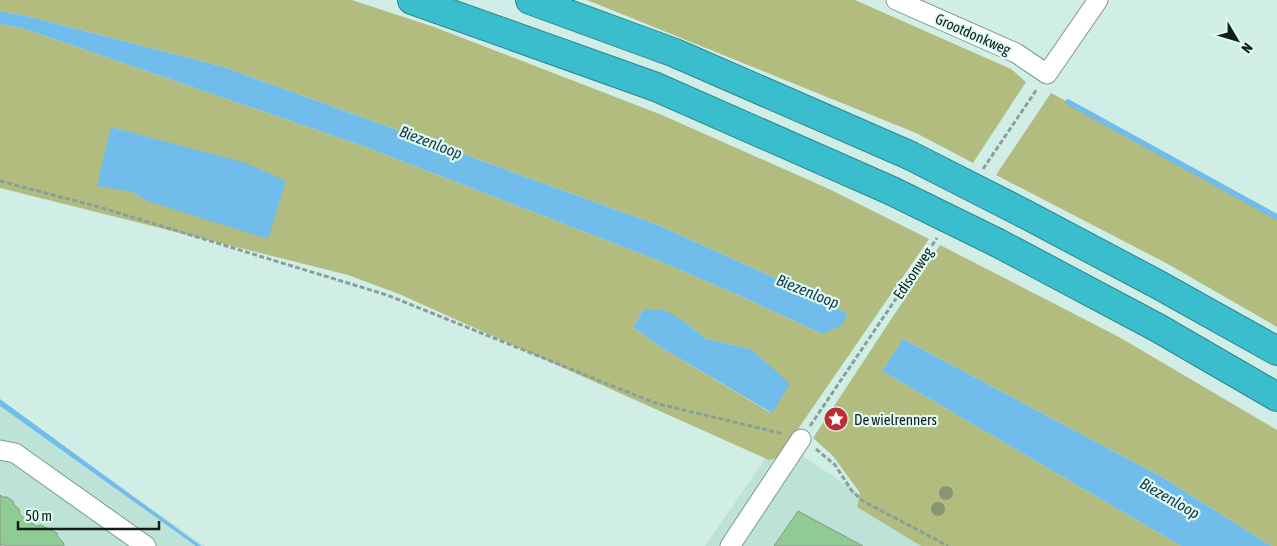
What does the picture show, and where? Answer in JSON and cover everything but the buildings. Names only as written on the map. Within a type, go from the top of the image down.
[{"type":"highway","points":[[412,0],[656,88],[892,191],[998,242],[1158,328],[1277,397]]},
{"type":"highway","points":[[530,0],[675,52],[909,155],[1158,284],[1277,351]]},
{"type":"street","name":"Grootdonkweg","points":[[896,0],[1016,53],[1047,74]]},
{"type":"street","points":[[1047,74],[1098,0]]},
{"type":"street","points":[[730,546],[801,438]]},
{"type":"street","points":[[0,450],[15,453],[146,546]]},
{"type":"path","points":[[978,177],[1047,74]]},
{"type":"path","points":[[0,181],[100,207],[387,295],[654,403],[801,438],[830,460],[852,491],[863,501],[948,546]]},
{"type":"path","name":"Edisonweg","points":[[801,438],[941,232]]},
{"type":"shaded area","points":[[0,403],[205,546],[0,546]]},
{"type":"shaded area","points":[[778,440],[940,546],[705,546]]},
{"type":"green space","points":[[0,0],[352,0],[434,27],[662,115],[829,189],[929,239],[778,458],[769,460],[399,294],[348,275],[0,188],[0,24],[22,28],[363,146],[657,260],[822,334],[844,320],[847,316],[846,312],[658,225],[224,67],[27,16],[0,11]],"holes":[[[111,127],[172,144],[148,201],[133,192]],[[643,310],[689,325],[706,339],[751,349],[771,413],[662,348],[633,327]]]},
{"type":"green space","points":[[587,0],[855,0],[1011,69],[1026,82],[973,163],[916,133]]},
{"type":"green space","points":[[1051,93],[1214,180],[1277,217],[1277,327],[1166,263],[996,175]]},
{"type":"green space","points":[[940,245],[1119,337],[1277,430],[1277,546],[1271,546],[1162,477],[903,339],[882,371],[1181,546],[921,546],[857,507],[860,493],[833,456],[813,438]]},
{"type":"water","points":[[0,11],[27,16],[224,67],[658,225],[846,312],[847,316],[841,326],[822,334],[657,260],[363,146],[22,28],[0,24]]},
{"type":"water","points":[[111,127],[246,163],[286,181],[268,239],[147,201],[133,192],[97,186]]},
{"type":"water","points":[[643,310],[665,310],[689,325],[706,339],[751,349],[790,384],[772,413],[662,348],[633,327]]},
{"type":"water","name":"Biezenloop","points":[[903,339],[1162,477],[1271,546],[1181,546],[882,371]]},
{"type":"water","points":[[0,399],[201,546],[196,546],[0,406]]},
{"type":"waterway","points":[[1068,102],[1277,217]]},
{"type":"place","name":"De wielrenners","points":[[836,419]]}]
